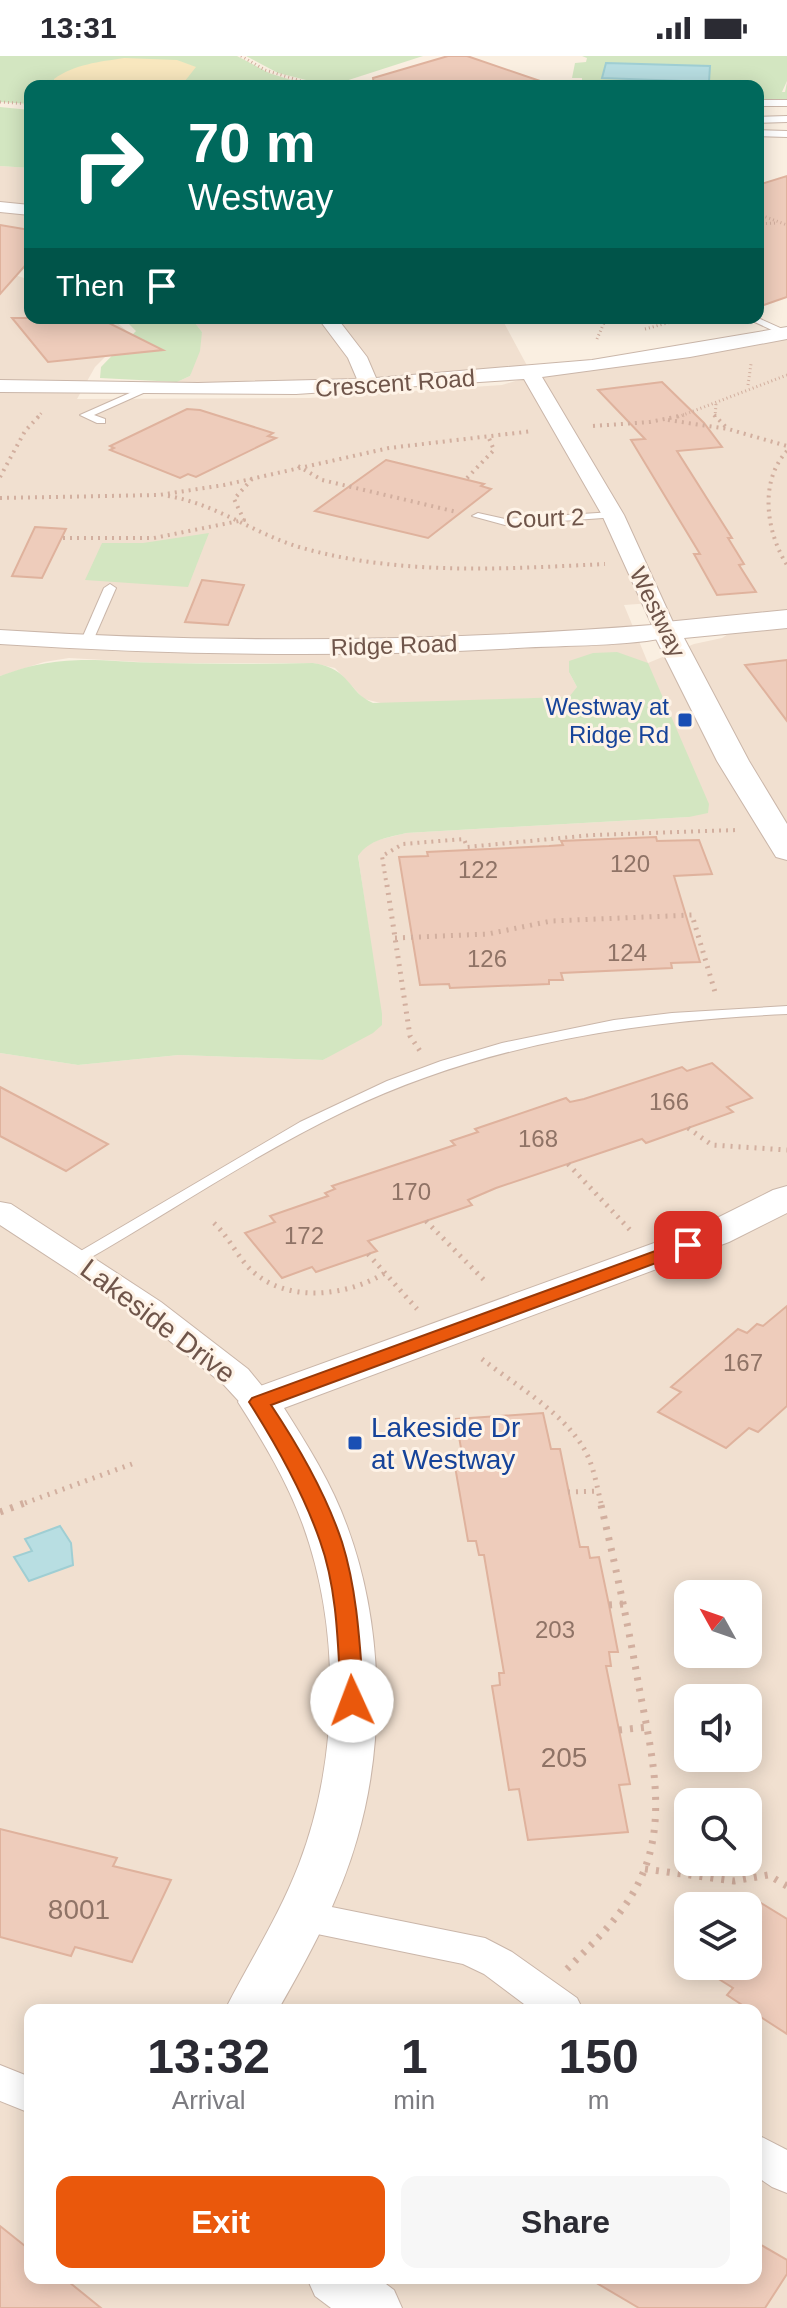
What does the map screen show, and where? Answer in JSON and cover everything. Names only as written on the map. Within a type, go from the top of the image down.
[{"type":"street","points":[[0,207],[24,209]]},
{"type":"street","points":[[332,324],[357,357],[369,385]]},
{"type":"street","name":"Crescent Road","points":[[0,386],[145,390],[369,385],[530,373],[654,357],[786,334]]},
{"type":"street","name":"Westway","points":[[530,373],[613,515],[666,631],[733,761],[781,839]]},
{"type":"street","name":"Ridge Road","points":[[0,637],[196,648],[394,646],[666,631],[787,619]]},
{"type":"street","points":[[259,1402],[715,1234],[787,1198]]},
{"type":"street","name":"Lakeside Drive","points":[[0,1211],[199,1345],[236,1377],[259,1402],[288,1447],[331,1542],[343,1593],[350,1649],[352,1701],[348,1763],[333,1838],[302,1917],[254,2004]]},
{"type":"street","points":[[302,1917],[471,1949],[498,1963],[552,2002]]},
{"type":"street","points":[[0,2083],[24,2093]]},
{"type":"street","points":[[762,2156],[787,2174]]},
{"type":"street","points":[[343,2284],[374,2308]]},
{"type":"lane","points":[[764,103],[787,103]]},
{"type":"lane","points":[[764,120],[787,119]]},
{"type":"lane","points":[[764,133],[787,134]]},
{"type":"lane","points":[[764,324],[786,334]]},
{"type":"lane","points":[[101,421],[85,415],[145,390]]},
{"type":"lane","name":"Court 2","points":[[478,516],[505,522],[613,515]]},
{"type":"lane","points":[[86,643],[110,588]]},
{"type":"lane","points":[[75,1259],[327,1114],[431,1069],[550,1035],[618,1023],[721,1012],[787,1010]]},
{"type":"path","points":[[241,56],[265,70],[298,80]]},
{"type":"path","points":[[0,102],[24,104]]},
{"type":"path","points":[[764,216],[784,222]]},
{"type":"path","points":[[764,224],[784,222]]},
{"type":"path","points":[[748,386],[752,371],[750,357]]},
{"type":"path","points":[[667,420],[717,403],[748,386],[787,375]]},
{"type":"path","points":[[717,403],[714,416],[728,429]]},
{"type":"path","points":[[0,477],[25,431],[46,407]]},
{"type":"path","points":[[588,426],[667,420],[728,429],[787,448],[775,467],[768,504],[781,557],[787,565]]},
{"type":"path","points":[[0,498],[159,495],[224,485],[389,448],[544,430]]},
{"type":"path","points":[[467,478],[494,450],[488,436]]},
{"type":"path","points":[[298,466],[322,480],[478,516]]},
{"type":"path","points":[[244,520],[234,499],[241,488],[256,477]]},
{"type":"path","points":[[159,495],[204,502],[295,545],[398,566],[473,570],[634,563]]},
{"type":"path","points":[[63,538],[112,542],[152,540],[192,534],[244,520]]},
{"type":"path","points":[[431,1069],[410,1036],[382,856],[403,844],[464,839],[467,847],[592,835],[781,839]]},
{"type":"path","points":[[395,938],[488,934],[551,921],[692,915],[721,1012]]},
{"type":"path","points":[[688,1128],[712,1145],[787,1150]]},
{"type":"path","points":[[568,1164],[631,1231]]},
{"type":"path","points":[[426,1221],[487,1283]]},
{"type":"path","points":[[214,1223],[231,1240],[255,1274],[282,1287],[309,1291],[339,1290],[364,1285],[385,1273]]},
{"type":"path","points":[[368,1254],[418,1309]]},
{"type":"path","points":[[482,1359],[566,1425],[583,1446],[593,1469],[624,1604],[654,1769],[655,1806],[651,1849],[645,1869],[633,1894],[552,2002]]},
{"type":"path","points":[[0,1512],[132,1464]]},
{"type":"path","points":[[568,1492],[598,1491]]},
{"type":"path","points":[[609,1605],[624,1604]]},
{"type":"path","points":[[619,1730],[648,1727]]},
{"type":"path","points":[[645,1869],[734,1881],[768,1875],[787,1886]]},
{"type":"shaded area","points":[[0,166],[24,168],[24,249],[0,247]]},
{"type":"shaded area","points":[[0,270],[24,278],[24,324],[119,324],[129,333],[95,367],[77,399],[309,398],[502,385],[522,379],[221,388],[177,382],[190,376],[202,332],[196,324],[505,324],[531,373],[787,333],[787,2308],[0,2308],[0,1053],[78,1065],[179,1055],[323,1060],[382,1024],[358,855],[365,846],[406,833],[689,817],[569,672],[577,687],[569,697],[385,704],[364,699],[335,668],[313,663],[158,663],[69,658],[44,662],[0,676]],"holes":[[[652,603],[666,631],[742,625],[722,638],[694,644],[648,663],[624,605]]]},
{"type":"green space","points":[[0,56],[237,56],[269,73],[291,80],[24,80],[24,104],[0,102]]},
{"type":"green space","points":[[246,56],[423,56],[349,80],[306,80],[278,73]]},
{"type":"green space","points":[[582,56],[787,56],[787,81],[782,92],[785,92],[787,82],[787,100],[764,99],[764,80],[572,78],[575,63],[586,62],[587,58]]},
{"type":"green space","points":[[0,107],[24,109],[24,168],[0,166]]},
{"type":"green space","points":[[129,324],[196,324],[202,332],[200,351],[190,376],[177,382],[100,378],[101,367],[136,331]]},
{"type":"green space","points":[[209,533],[188,587],[85,580],[102,543],[143,543]]},
{"type":"green space","points":[[617,652],[648,663],[709,804],[708,813],[689,817],[406,833],[368,846],[358,856],[382,1014],[382,1025],[373,1033],[323,1060],[179,1055],[78,1065],[0,1053],[0,676],[42,664],[79,660],[313,663],[335,670],[373,703],[569,697],[577,687],[569,672],[569,661],[593,653]]},
{"type":"sand","points":[[124,58],[177,60],[196,67],[186,80],[54,80],[88,64]]},
{"type":"water","points":[[606,63],[710,66],[709,80],[602,78]]},
{"type":"water","points":[[60,1526],[71,1543],[73,1565],[29,1581],[14,1557],[32,1551],[25,1539]]},
{"type":"building","points":[[448,56],[467,56],[537,80],[373,80]]},
{"type":"building","points":[[787,176],[787,297],[764,305],[764,183]]},
{"type":"building","points":[[0,225],[24,229],[24,267],[0,294]]},
{"type":"building","points":[[12,318],[24,318],[24,324],[111,324],[163,350],[48,362]]},
{"type":"building","points":[[662,382],[704,423],[722,447],[677,451],[732,538],[728,538],[744,564],[739,565],[756,592],[717,595],[694,554],[700,554],[631,440],[645,439],[598,390]]},
{"type":"building","points":[[187,409],[200,410],[273,433],[268,436],[276,438],[196,477],[188,474],[180,478],[110,450],[114,448],[110,446]]},
{"type":"building","points":[[386,460],[484,484],[481,486],[491,489],[428,538],[315,511]]},
{"type":"building","points":[[35,527],[66,529],[42,578],[12,576]]},
{"type":"building","points":[[202,580],[244,585],[228,625],[185,622]]},
{"type":"building","points":[[787,660],[787,721],[745,665]]},
{"type":"building","points":[[656,837],[657,841],[699,840],[712,874],[674,876],[700,962],[671,963],[672,968],[561,973],[563,980],[549,980],[549,984],[450,988],[449,984],[420,985],[399,857],[428,856],[427,852],[563,845],[561,841]]},
{"type":"building","points":[[712,1063],[752,1098],[727,1107],[733,1112],[646,1143],[642,1139],[496,1188],[468,1200],[472,1205],[368,1241],[377,1251],[316,1272],[312,1267],[282,1278],[245,1233],[275,1222],[270,1216],[328,1196],[325,1193],[335,1189],[332,1186],[455,1145],[451,1141],[478,1132],[475,1129],[566,1098],[570,1102],[584,1099],[682,1067],[687,1071]]},
{"type":"building","points":[[0,1087],[108,1144],[66,1171],[0,1136]]},
{"type":"building","points":[[787,1306],[787,1406],[758,1432],[749,1428],[726,1448],[658,1412],[681,1392],[671,1387],[738,1329],[747,1333],[757,1324],[763,1326]]},
{"type":"building","points":[[543,1413],[551,1449],[560,1449],[580,1547],[588,1547],[590,1558],[599,1557],[609,1605],[618,1652],[609,1652],[611,1666],[606,1666],[630,1784],[619,1785],[628,1832],[528,1840],[519,1789],[509,1790],[492,1686],[500,1685],[499,1673],[504,1673],[484,1555],[479,1555],[476,1541],[468,1541],[453,1455],[462,1454],[456,1419]]},
{"type":"building","points":[[0,1829],[117,1858],[113,1866],[171,1880],[132,1962],[75,1947],[71,1956],[0,1937]]},
{"type":"building","points":[[762,1904],[787,1919],[787,2034],[762,2018],[762,2004],[741,2004],[727,1995],[733,1988],[720,1980],[762,1980]]},
{"type":"building","points":[[0,2226],[24,2245],[24,2284],[71,2284],[101,2308],[0,2308]]},
{"type":"building","points":[[762,2245],[787,2260],[787,2274],[765,2308],[639,2308],[598,2284],[762,2284]]},
{"type":"place","name":"Westway at Ridge Rd","points":[[685,720]]},
{"type":"place","name":"Lakeside Dr at Westway","points":[[355,1443]]},
{"type":"route","points":[[352,1701],[347,1621],[331,1542],[288,1447],[259,1402],[688,1245]]}]
